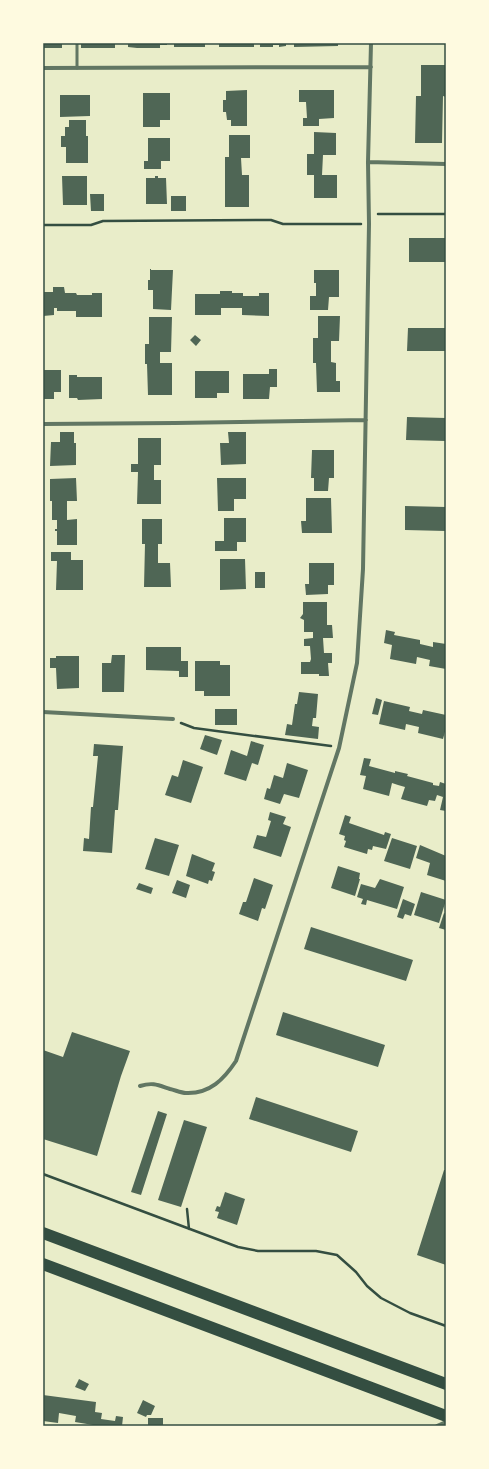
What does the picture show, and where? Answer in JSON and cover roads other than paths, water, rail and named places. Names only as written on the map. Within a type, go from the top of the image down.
[{"type":"highway","points":[[43,1233],[443,1383]]},
{"type":"highway","points":[[43,1264],[446,1416]]},
{"type":"street","points":[[140,1086],[150,1083],[185,1093],[199,1091],[216,1085],[226,1075],[236,1060],[339,748],[357,663],[363,569],[371,43]]},
{"type":"street","points":[[43,68],[371,67]]},
{"type":"street","points":[[368,162],[446,164]]},
{"type":"street","points":[[43,424],[366,420]]},
{"type":"street","points":[[43,712],[173,720]]},
{"type":"street","points":[[437,1426],[446,1422]]},
{"type":"lane","points":[[77,43],[77,68]]}]
